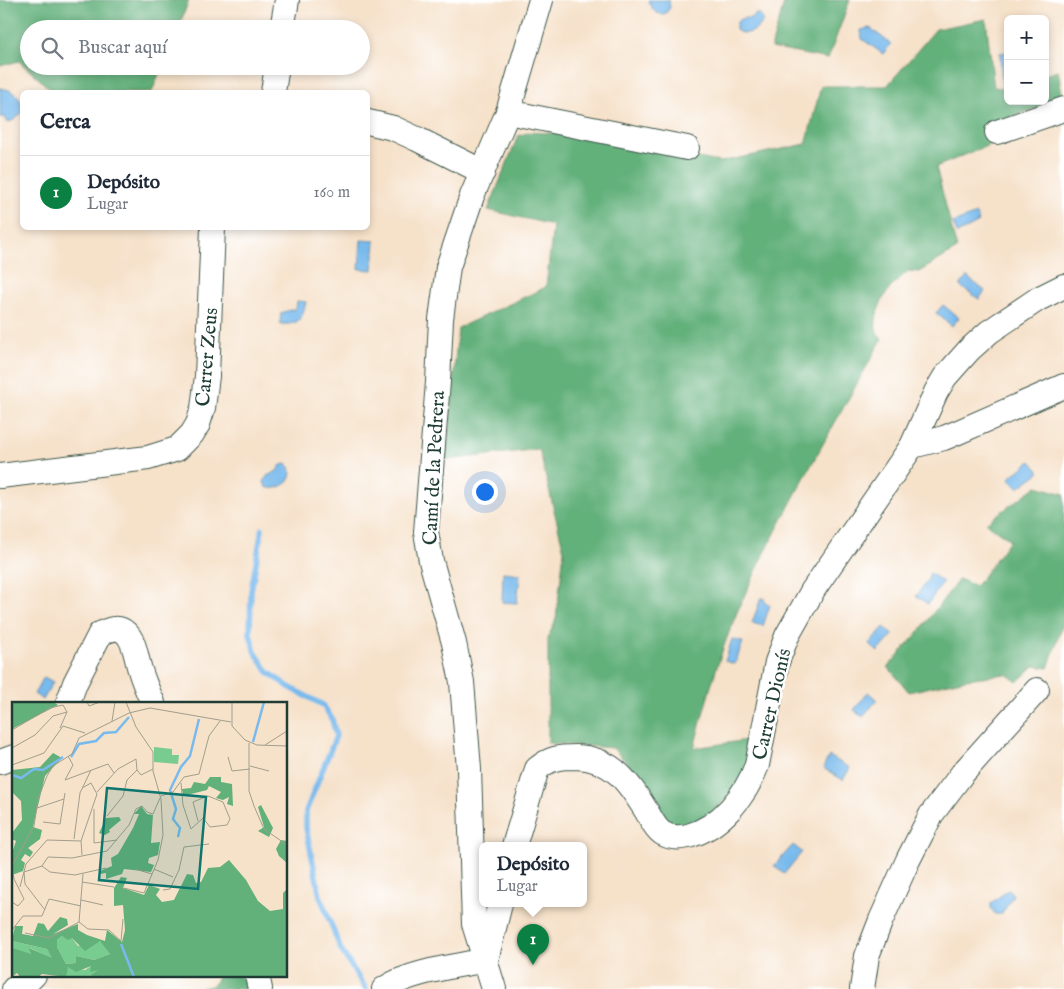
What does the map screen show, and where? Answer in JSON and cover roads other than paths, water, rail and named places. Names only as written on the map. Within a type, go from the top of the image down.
[{"type":"street","points":[[284,20],[287,0]]},
{"type":"street","name":"Camí de la Pedrera","points":[[494,989],[474,924],[469,769],[462,682],[454,643],[430,561],[426,532],[442,300],[448,267],[472,196],[508,112],[541,0]]},
{"type":"street","points":[[273,90],[276,75]]},
{"type":"street","points":[[997,132],[1064,109]]},
{"type":"street","points":[[508,112],[687,148]]},
{"type":"street","points":[[370,122],[393,128],[417,138],[482,172]]},
{"type":"street","name":"Carrer Zeus","points":[[0,476],[148,458],[177,449],[192,434],[198,424],[203,408],[207,376],[213,230]]},
{"type":"street","name":"Carrer Dionís","points":[[515,842],[537,769],[546,761],[556,758],[587,757],[598,760],[613,768],[627,781],[656,827],[663,834],[680,837],[702,831],[726,813],[747,787],[757,764],[777,662],[794,621],[912,446],[936,392],[945,377],[959,361],[995,328],[1038,299],[1064,286]]},
{"type":"street","points":[[912,446],[944,438],[1064,386]]},
{"type":"street","points":[[68,702],[75,683],[100,634],[116,628],[126,632],[133,645],[145,687],[152,702]]},
{"type":"street","points":[[862,989],[867,956],[877,929],[908,860],[931,815],[962,774],[1036,690]]},
{"type":"street","points":[[0,762],[12,758]]},
{"type":"street","points":[[384,989],[424,974],[486,960],[499,907]]},
{"type":"street","points":[[14,989],[26,983],[33,976]]},
{"type":"street","points":[[257,976],[260,989]]},
{"type":"water","points":[[648,0],[669,0],[670,8],[665,14],[656,12],[652,9]]},
{"type":"water","points":[[755,14],[759,14],[763,19],[756,29],[748,33],[736,30],[738,21],[751,18]]},
{"type":"water","points":[[870,28],[891,44],[883,54],[862,39],[861,30]]},
{"type":"water","points":[[1004,52],[1004,82],[1002,82],[1000,53]]},
{"type":"water","points":[[0,88],[10,90],[17,95],[20,101],[20,115],[7,123],[4,117],[0,117]]},
{"type":"water","points":[[976,214],[979,222],[957,234],[953,223]]},
{"type":"water","points":[[361,240],[375,241],[373,270],[359,269]]},
{"type":"water","points":[[967,277],[985,291],[979,299],[960,286]]},
{"type":"water","points":[[297,301],[306,302],[299,320],[292,324],[280,324],[281,313],[296,308]]},
{"type":"water","points":[[943,305],[959,318],[952,326],[936,313]]},
{"type":"water","points":[[1031,461],[1040,472],[1018,488],[1009,478]]},
{"type":"water","points":[[287,464],[291,474],[286,483],[277,488],[266,487],[264,482],[267,476],[277,471],[281,465]]},
{"type":"water","points":[[503,572],[520,574],[517,603],[502,602]]},
{"type":"water","points":[[930,573],[943,582],[928,604],[916,596],[929,578]]},
{"type":"water","points":[[761,598],[764,598],[765,603],[770,605],[763,626],[752,623]]},
{"type":"water","points":[[884,627],[893,635],[878,652],[869,644]]},
{"type":"water","points":[[732,639],[743,642],[735,664],[725,661]]},
{"type":"water","points":[[44,677],[53,682],[43,700],[34,694]]},
{"type":"water","points":[[868,692],[877,700],[863,717],[854,710]]},
{"type":"water","points":[[829,756],[850,768],[843,780],[823,768]]},
{"type":"water","points":[[793,845],[802,852],[784,874],[774,866]]},
{"type":"water","points":[[1008,890],[1013,895],[1002,914],[995,914],[991,908],[991,903]]},
{"type":"waterway","points":[[262,529],[251,591],[250,634],[255,652],[268,672],[289,687],[323,705],[332,719],[336,736],[306,811],[306,828],[320,896],[341,950],[366,989]]},
{"type":"place","name":"Depósito","points":[[533,965]]}]
